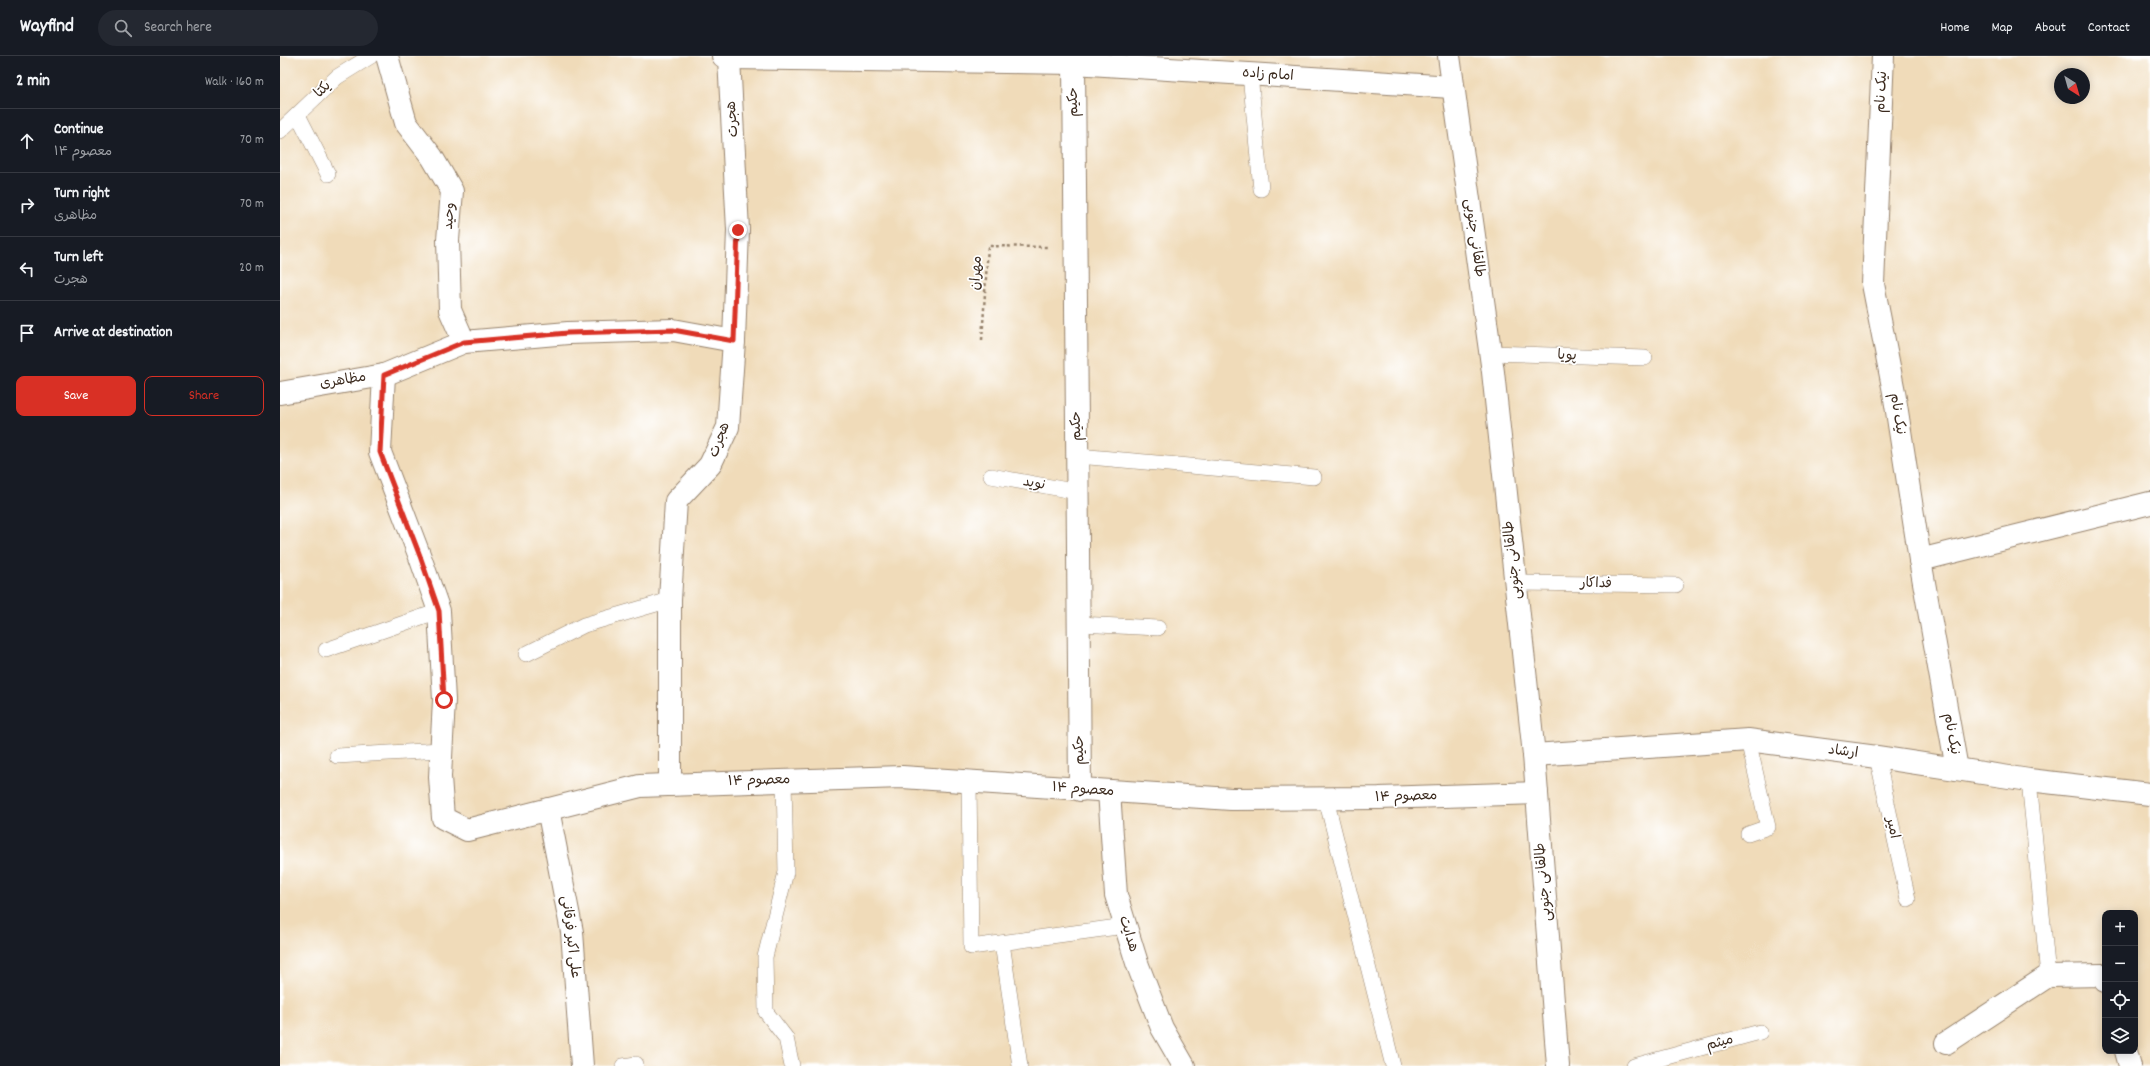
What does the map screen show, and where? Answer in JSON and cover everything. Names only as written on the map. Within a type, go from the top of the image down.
[{"type":"street","name":"وحید","points":[[386,56],[406,123],[432,157],[452,191],[448,240],[450,310],[464,342]]},
{"type":"street","name":"طالقانی جنوبی","points":[[1449,56],[1490,353],[1516,583],[1534,755],[1558,1066]]},
{"type":"street","name":"نیک نام","points":[[1883,56],[1873,284],[1894,392],[1920,560],[1957,769]]},
{"type":"street","name":"امام زاده","points":[[726,57],[1074,63],[1126,61],[1250,74],[1452,86]]},
{"type":"street","name":"هجرت","points":[[670,785],[670,600],[676,501],[710,465],[728,427],[734,341],[738,230],[726,57]]},
{"type":"street","name":"حکیم","points":[[1074,63],[1080,790]]},
{"type":"street","name":"مظاهری","points":[[280,393],[384,375],[464,342],[568,333],[673,330],[734,341]]},
{"type":"street","name":"۱۴ معصوم","points":[[384,375],[380,452],[420,556],[439,611],[444,700],[440,776],[443,818],[467,830],[640,786],[784,780],[902,777],[1231,799],[1326,799],[1536,793]]},
{"type":"street","points":[[1920,560],[2150,503]]},
{"type":"street","name":"ارشاد","points":[[1534,755],[1748,740],[1877,756],[2029,780],[2150,794]]},
{"type":"street","name":"هدایت","points":[[1109,791],[1116,894],[1137,963],[1162,1028],[1184,1066]]},
{"type":"street","name":"علی اکبر فرقانی","points":[[548,809],[572,932],[582,1066]]},
{"type":"street","points":[[1946,1043],[2048,976],[2102,975]]},
{"type":"street","points":[[2127,1054],[2130,1066]]},
{"type":"lane","name":"یکتا","points":[[280,131],[337,77],[371,56]]},
{"type":"lane","points":[[1250,74],[1261,189]]},
{"type":"lane","points":[[298,115],[328,174]]},
{"type":"lane","name":"پویا","points":[[1490,353],[1645,358]]},
{"type":"lane","points":[[1078,456],[1314,477]]},
{"type":"lane","name":"نوید","points":[[991,476],[1078,492]]},
{"type":"lane","name":"فداکار","points":[[1516,583],[1676,585]]},
{"type":"lane","points":[[526,654],[584,625],[670,600]]},
{"type":"lane","points":[[326,650],[439,611]]},
{"type":"lane","points":[[1079,624],[1158,628]]},
{"type":"lane","points":[[1748,740],[1768,827],[1748,834]]},
{"type":"lane","points":[[337,756],[441,750]]},
{"type":"lane","name":"امیر","points":[[1877,756],[1908,899]]},
{"type":"lane","points":[[784,780],[786,872],[765,957],[766,1012],[786,1038],[792,1066]]},
{"type":"lane","points":[[2029,780],[2048,976]]},
{"type":"lane","points":[[969,782],[971,948],[1125,926]]},
{"type":"lane","points":[[1326,799],[1393,1066]]},
{"type":"lane","points":[[1002,943],[1020,1066]]},
{"type":"lane","name":"میثم","points":[[1634,1066],[1760,1032]]},
{"type":"path","name":"مهران","points":[[982,340],[988,246],[1075,248]]},
{"type":"route","points":[[444,700],[439,611],[420,556],[380,452],[384,375],[464,342],[568,333],[673,330],[734,341],[738,230]]}]
